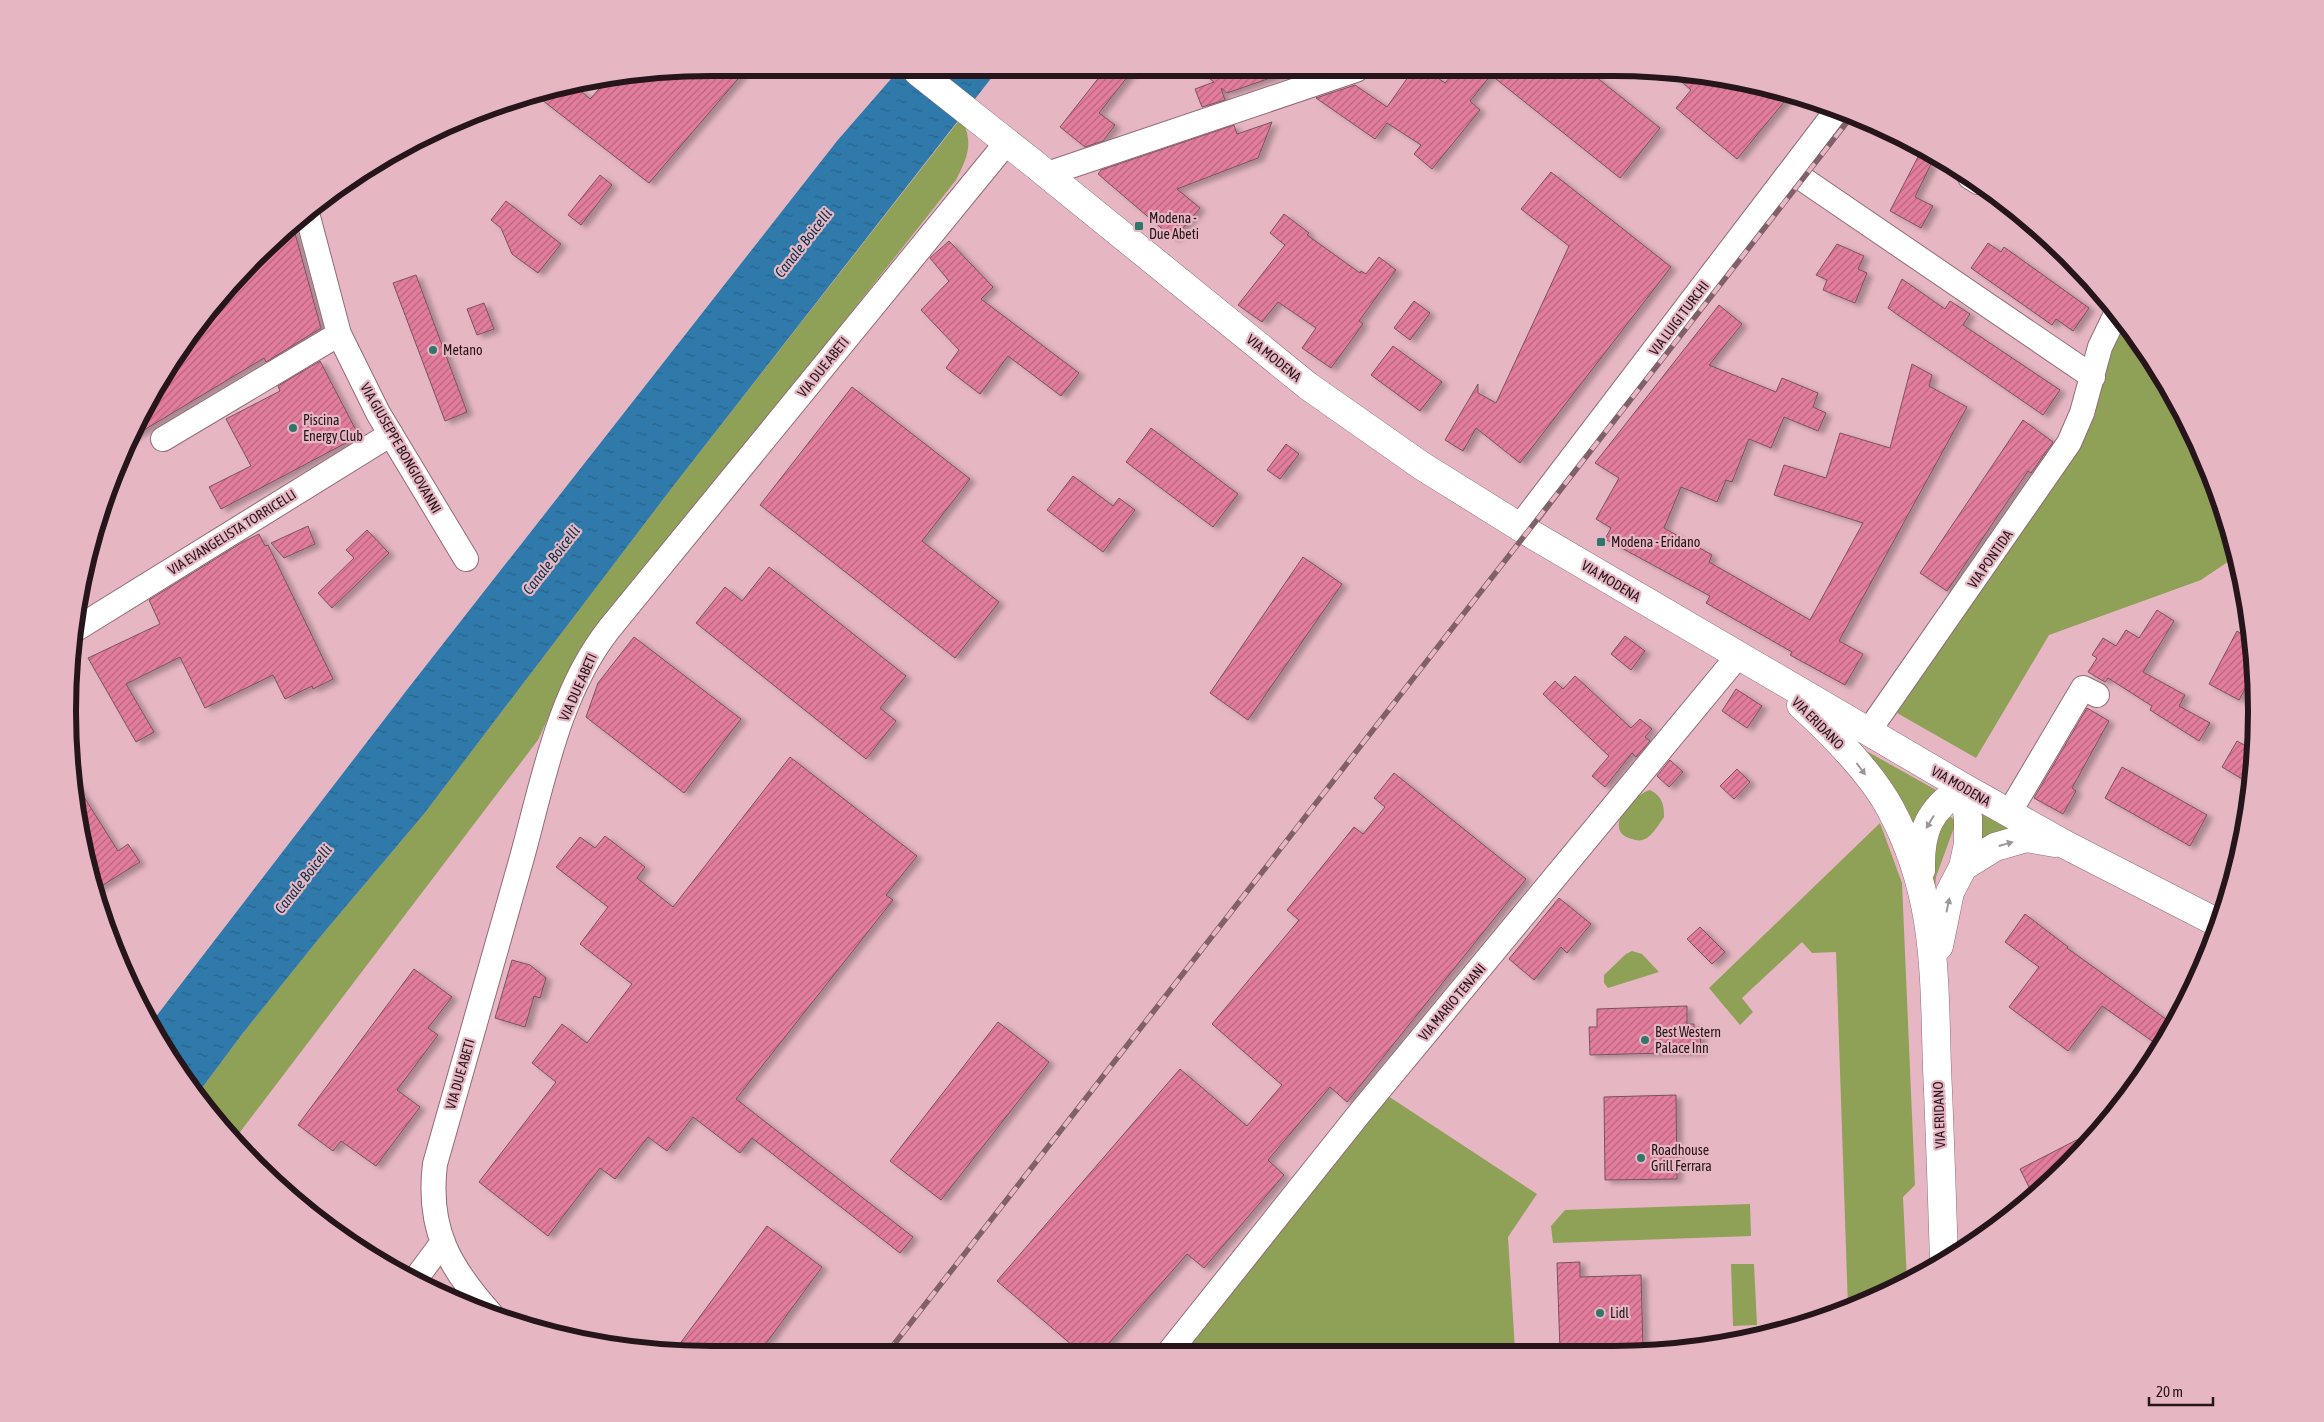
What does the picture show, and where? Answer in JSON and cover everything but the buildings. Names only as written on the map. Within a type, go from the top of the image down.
[{"type":"main road","name":"VIA MODENA","points":[[923,76],[1308,386],[1422,466],[1738,656],[1963,788],[2066,845],[2212,920]]},
{"type":"main road","name":"VIA ERIDANO","points":[[1765,672],[1815,718],[1857,763],[1889,806],[1907,844],[1921,884],[1929,919],[1934,969],[1944,1253]]},
{"type":"main road","name":"VIA ERIDANO","points":[[1921,884],[1920,846],[1928,822],[1949,797],[1963,788],[1968,818],[1968,844],[1963,867],[1950,892],[1934,969]]},
{"type":"main road","points":[[1963,867],[1995,847],[2026,838],[2066,845]]},
{"type":"street","points":[[1047,174],[1338,76]]},
{"type":"street","name":"VIA LUIGI TURCHI","points":[[1520,526],[1832,116]]},
{"type":"street","name":"VIA DUE ABETI","points":[[481,1302],[465,1282],[443,1242],[432,1206],[435,1164],[550,757],[572,692],[586,661],[609,628],[1007,142]]},
{"type":"street","points":[[1790,172],[2093,377]]},
{"type":"street","name":"VIA GIUSEPPE BONGIOVANNI","points":[[309,220],[339,334],[378,413],[466,559]]},
{"type":"street","name":"VIA PONTIDA","points":[[1868,732],[2069,443],[2082,414],[2100,347],[2113,320]]},
{"type":"street","points":[[163,440],[339,334]]},
{"type":"street","name":"VIA EVANGELISTA TORRICELLI","points":[[83,624],[390,434]]},
{"type":"street","name":"VIA MARIO TENANI","points":[[1174,1346],[1359,1114],[1738,656]]},
{"type":"street","points":[[2009,813],[2084,688],[2097,695]]},
{"type":"street","points":[[419,1274],[443,1242]]},
{"type":"green space","points":[[961,118],[967,135],[968,149],[964,164],[956,180],[584,650],[564,683],[538,740],[238,1134],[201,1089],[243,1033],[321,936],[424,814],[671,489]]},
{"type":"green space","points":[[2121,331],[2141,358],[2182,430],[2214,507],[2229,561],[2201,580],[2049,635],[1976,758],[1897,713],[2077,449],[2095,415],[2104,377]]},
{"type":"green space","points":[[1845,739],[1936,790],[1921,810],[1913,834]]},
{"type":"green space","points":[[1650,790],[1662,801],[1664,817],[1650,836],[1645,839],[1636,840],[1623,835],[1619,829],[1619,821],[1623,813],[1635,799]]},
{"type":"green space","points":[[1974,810],[2016,832],[1976,849]]},
{"type":"green space","points":[[1951,817],[1956,822],[1936,877],[1934,903],[1932,860],[1936,841],[1945,819]]},
{"type":"green space","points":[[1880,823],[1902,883],[1915,1185],[1903,1197],[1907,1273],[1848,1300],[1836,952],[1812,953],[1802,942],[1742,998],[1753,1012],[1740,1025],[1709,988]]},
{"type":"green space","points":[[1632,951],[1642,954],[1659,972],[1608,988],[1604,983],[1604,975],[1626,954]]},
{"type":"green space","points":[[1388,1096],[1537,1194],[1508,1237],[1515,1346],[1184,1346]]},
{"type":"green space","points":[[1750,1204],[1751,1236],[1553,1243],[1551,1226],[1565,1210]]},
{"type":"green space","points":[[1731,1264],[1754,1264],[1757,1325],[1733,1326]]},
{"type":"water","name":"Canale Boicelli","points":[[894,76],[993,76],[671,489],[424,814],[321,936],[243,1033],[201,1089],[183,1064],[155,1017],[410,686],[837,141]]},
{"type":"railway","points":[[893,1346],[1847,122]]},
{"type":"place","name":"Modena - Due Abeti","points":[[1139,226]]},
{"type":"place","name":"Metano","points":[[433,350]]},
{"type":"place","name":"Piscina Energy Club","points":[[293,428]]},
{"type":"place","name":"Modena - Eridano","points":[[1601,542]]},
{"type":"place","name":"Best Western Palace Inn","points":[[1645,1040]]},
{"type":"place","name":"Roadhouse Grill Ferrara","points":[[1641,1158]]},
{"type":"place","name":"Lidl","points":[[1600,1313]]}]
